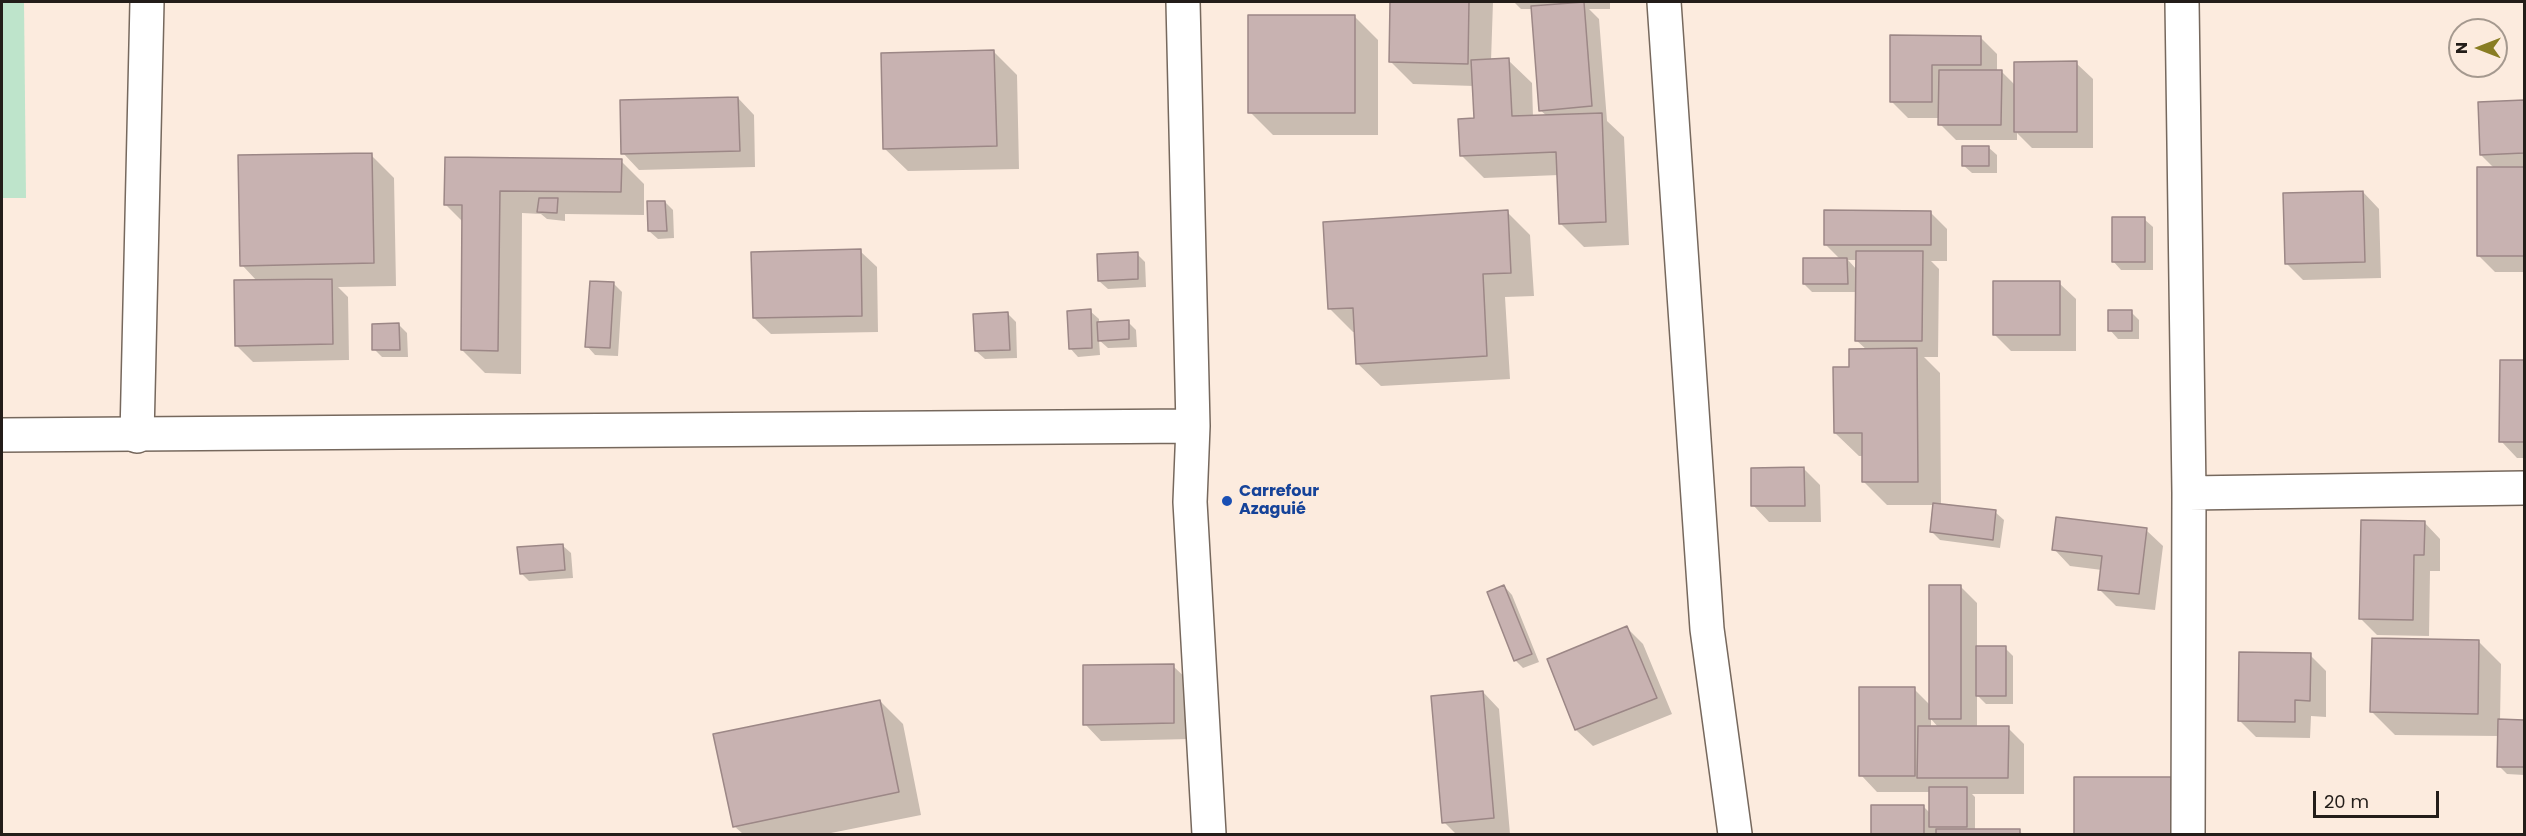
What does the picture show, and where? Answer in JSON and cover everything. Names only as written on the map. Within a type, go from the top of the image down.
[{"type":"street","points":[[137,436],[147,2]]},
{"type":"street","points":[[1183,2],[1192,426],[1190,502],[1209,834]]},
{"type":"street","points":[[1664,2],[1707,629],[1735,834]]},
{"type":"street","points":[[2182,2],[2190,493],[2188,834]]},
{"type":"street","points":[[2,435],[137,436],[1192,426]]},
{"type":"street","points":[[2190,493],[2524,488]]},
{"type":"green space","points":[[2,2],[24,2],[26,198],[2,198]]},
{"type":"building","points":[[1390,2],[1469,2],[1468,64],[1389,62]]},
{"type":"building","points":[[1584,2],[1592,106],[1539,111],[1531,6]]},
{"type":"building","points":[[1248,15],[1355,15],[1355,113],[1248,113]]},
{"type":"building","points":[[1890,35],[1981,36],[1981,65],[1932,65],[1932,102],[1890,102]]},
{"type":"building","points":[[994,50],[997,146],[883,149],[881,53]]},
{"type":"building","points":[[1509,58],[1512,116],[1602,113],[1606,222],[1559,224],[1556,152],[1460,156],[1458,119],[1474,118],[1471,60]]},
{"type":"building","points":[[2077,61],[2077,132],[2014,132],[2014,62]]},
{"type":"building","points":[[1939,70],[2002,70],[2001,125],[1938,125]]},
{"type":"building","points":[[738,97],[740,151],[621,154],[620,100]]},
{"type":"building","points":[[2524,100],[2524,153],[2480,155],[2478,102]]},
{"type":"building","points":[[1962,146],[1989,146],[1989,166],[1962,166]]},
{"type":"building","points":[[372,153],[374,263],[240,266],[238,155]]},
{"type":"building","points":[[445,157],[622,159],[621,192],[500,191],[498,351],[461,350],[462,205],[444,205]]},
{"type":"building","points":[[2477,167],[2524,167],[2524,256],[2477,256]]},
{"type":"building","points":[[2363,191],[2365,262],[2285,264],[2283,193]]},
{"type":"building","points":[[539,198],[558,198],[557,213],[537,212]]},
{"type":"building","points":[[647,201],[665,201],[667,231],[648,231]]},
{"type":"building","points":[[1508,210],[1511,273],[1483,274],[1487,356],[1356,364],[1353,308],[1328,309],[1323,222]]},
{"type":"building","points":[[1824,210],[1931,211],[1931,245],[1824,245]]},
{"type":"building","points":[[2112,217],[2145,217],[2145,262],[2112,262]]},
{"type":"building","points":[[861,249],[862,316],[753,318],[751,252]]},
{"type":"building","points":[[1856,251],[1923,251],[1922,341],[1855,341]]},
{"type":"building","points":[[1138,252],[1138,279],[1098,281],[1097,254]]},
{"type":"building","points":[[1803,258],[1847,258],[1848,284],[1803,284]]},
{"type":"building","points":[[332,279],[333,344],[235,346],[234,280]]},
{"type":"building","points":[[590,281],[614,282],[610,348],[585,347]]},
{"type":"building","points":[[1993,281],[2060,281],[2060,335],[1993,335]]},
{"type":"building","points":[[1091,309],[1092,348],[1069,349],[1067,311]]},
{"type":"building","points":[[2108,310],[2132,310],[2132,331],[2108,331]]},
{"type":"building","points":[[1008,312],[1010,350],[975,351],[973,314]]},
{"type":"building","points":[[1129,320],[1129,339],[1098,341],[1097,322]]},
{"type":"building","points":[[399,323],[400,350],[372,350],[372,324]]},
{"type":"building","points":[[1917,348],[1918,482],[1862,482],[1862,433],[1834,433],[1833,367],[1849,367],[1849,349]]},
{"type":"building","points":[[2500,360],[2524,360],[2524,442],[2499,442]]},
{"type":"building","points":[[1804,467],[1805,506],[1751,506],[1751,468]]},
{"type":"building","points":[[1933,503],[1996,510],[1993,540],[1930,532]]},
{"type":"building","points":[[2056,517],[2147,528],[2139,594],[2098,590],[2102,556],[2052,550]]},
{"type":"building","points":[[2361,520],[2425,521],[2424,555],[2414,555],[2413,620],[2359,619]]},
{"type":"building","points":[[563,544],[565,570],[520,574],[517,547]]},
{"type":"building","points":[[1504,585],[1532,654],[1514,661],[1487,592]]},
{"type":"building","points":[[1929,585],[1961,585],[1961,719],[1929,719]]},
{"type":"building","points":[[1627,626],[1657,698],[1575,730],[1547,659]]},
{"type":"building","points":[[2372,638],[2479,640],[2478,714],[2370,712]]},
{"type":"building","points":[[1976,646],[2006,646],[2006,696],[1976,696]]},
{"type":"building","points":[[2239,652],[2311,653],[2310,701],[2295,700],[2295,722],[2238,721]]},
{"type":"building","points":[[1174,664],[1174,723],[1083,725],[1083,665]]},
{"type":"building","points":[[1859,687],[1915,687],[1915,776],[1859,776]]},
{"type":"building","points":[[1483,691],[1494,818],[1442,823],[1431,696]]},
{"type":"building","points":[[880,700],[899,792],[733,827],[713,734]]},
{"type":"building","points":[[2498,719],[2524,720],[2524,767],[2497,767]]},
{"type":"building","points":[[1918,726],[2009,726],[2008,778],[1917,778]]},
{"type":"building","points":[[2074,777],[2171,777],[2171,834],[2074,834]]},
{"type":"building","points":[[1929,787],[1967,787],[1967,827],[1929,827]]},
{"type":"building","points":[[1871,805],[1924,805],[1924,834],[1871,834]]},
{"type":"building","points":[[1936,829],[2020,829],[2020,834],[1936,834]]},
{"type":"place","name":"Carrefour Azaguié","points":[[1227,501]]}]
